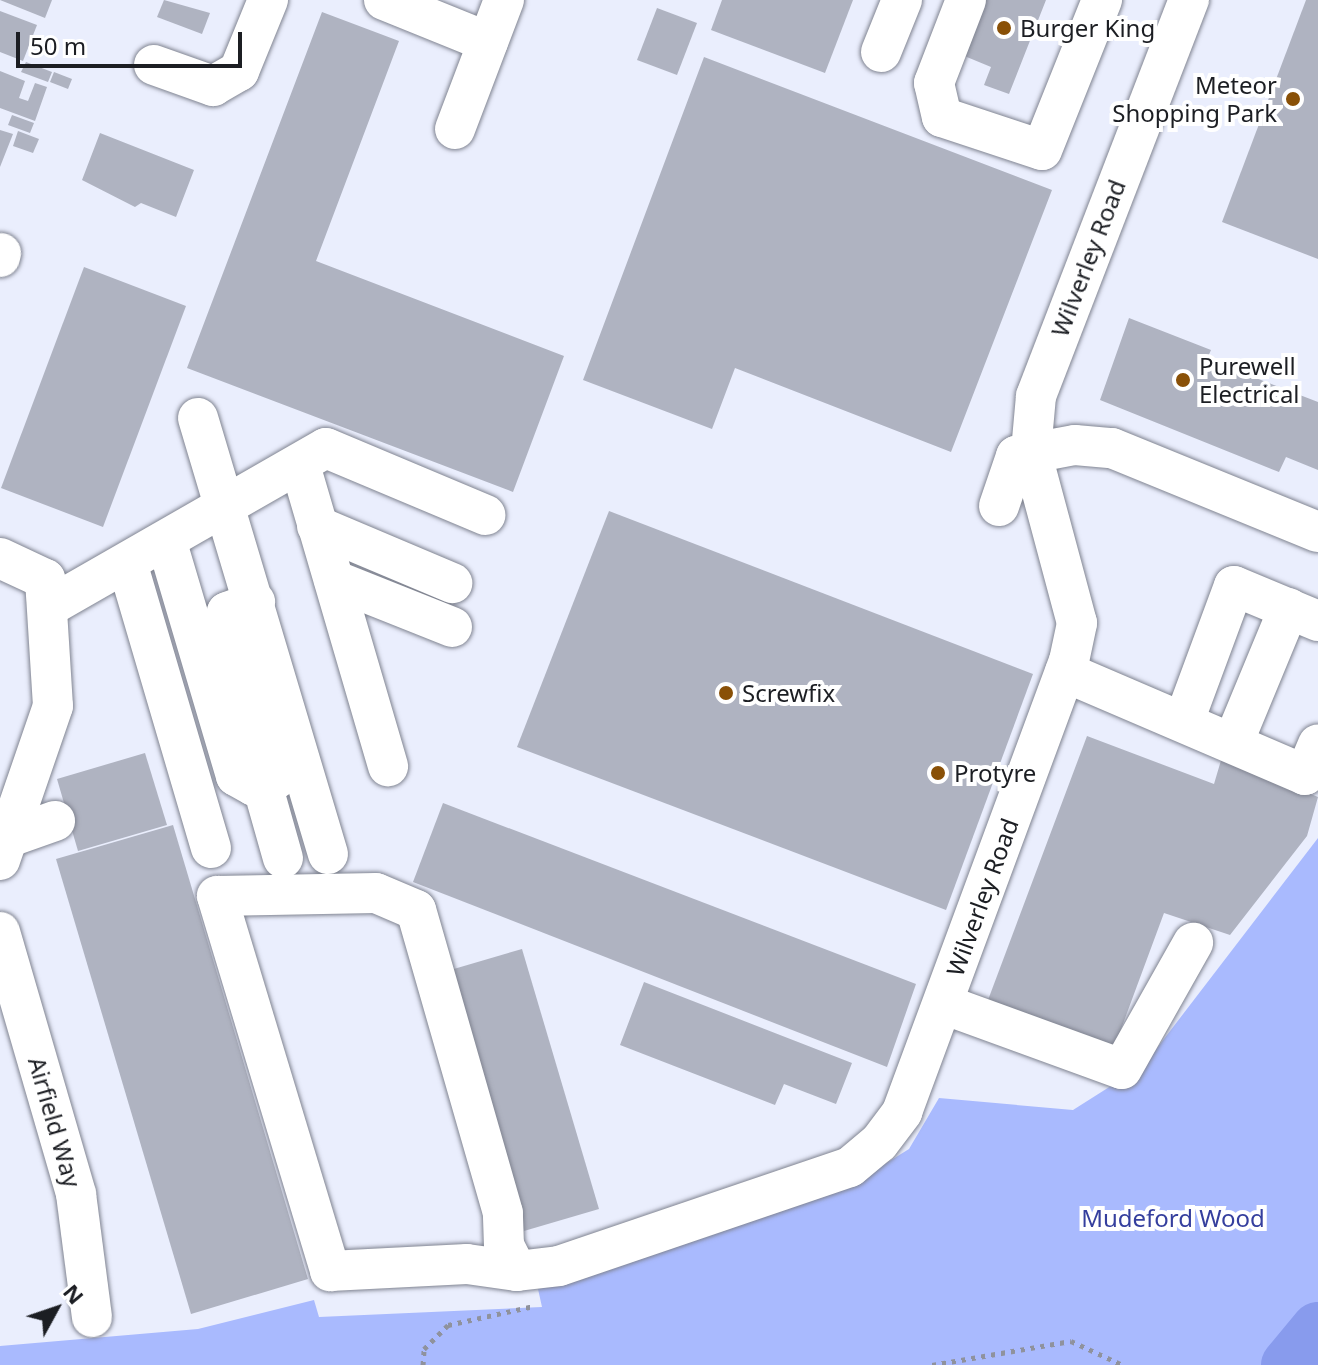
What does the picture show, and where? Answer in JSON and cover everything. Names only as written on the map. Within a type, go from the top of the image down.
[{"type":"street","points":[[154,65],[213,86],[239,71],[268,0]]},
{"type":"street","points":[[384,0],[488,42]]},
{"type":"street","points":[[455,129],[504,0]]},
{"type":"street","points":[[881,52],[902,0]]},
{"type":"street","points":[[966,0],[934,83],[940,98],[942,117],[985,136],[1024,143],[1102,0]]},
{"type":"street","name":"Wilverley Road","points":[[503,1213],[416,910],[376,893],[217,896],[330,1271],[467,1264],[517,1271],[559,1266],[850,1167],[902,1112],[1065,672],[1077,623],[1031,451],[1036,396],[1126,201],[1189,0]]},
{"type":"street","points":[[198,418],[328,854]]},
{"type":"street","points":[[50,606],[128,566],[326,448],[485,515]]},
{"type":"street","points":[[999,506],[1016,456],[1031,451],[1112,448],[1318,532]]},
{"type":"street","points":[[300,465],[388,766]]},
{"type":"street","points":[[317,526],[452,583]]},
{"type":"street","points":[[167,543],[236,776],[262,784],[276,779],[227,612],[255,602]]},
{"type":"street","points":[[0,558],[45,579],[50,606],[53,706],[4,849]]},
{"type":"street","points":[[128,566],[211,848]]},
{"type":"street","points":[[334,580],[452,627]]},
{"type":"street","points":[[1184,721],[1234,586],[1303,614],[1233,743]]},
{"type":"street","points":[[1065,672],[1305,775],[1318,745]]},
{"type":"street","points":[[262,784],[283,858]]},
{"type":"street","points":[[4,849],[55,821]]},
{"type":"street","name":"Airfield Way","points":[[0,932],[76,1194],[92,1317]]},
{"type":"street","points":[[943,1004],[1122,1069],[1193,943]]},
{"type":"street","points":[[467,1264],[503,1213]]},
{"type":"street","points":[[503,1213],[504,1246],[517,1271]]},
{"type":"path","points":[[423,1365],[424,1349],[448,1325],[514,1315],[541,1302]]},
{"type":"path","points":[[932,1365],[1071,1341],[1123,1365]]},
{"type":"green space","name":"Mudeford Wood","points":[[1318,838],[1318,1365],[0,1365],[0,1346],[198,1329],[314,1300],[319,1317],[542,1307],[538,1289],[856,1182],[909,1149],[939,1098],[1073,1110],[1144,1065]]},
{"type":"building","points":[[0,0],[52,0],[45,18]]},
{"type":"building","points":[[164,0],[210,13],[202,34],[157,17]]},
{"type":"building","points":[[722,0],[853,0],[825,73],[711,30]]},
{"type":"building","name":"Burger King","points":[[984,0],[1046,0],[1009,94],[984,85],[991,67],[962,55]]},
{"type":"building","name":"Meteor Shopping Park","points":[[1306,0],[1318,0],[1318,259],[1222,222]]},
{"type":"building","points":[[657,8],[697,23],[677,75],[637,60]]},
{"type":"building","points":[[0,11],[37,25],[23,61],[0,52]]},
{"type":"building","points":[[322,12],[399,41],[316,261],[564,356],[513,492],[187,368]]},
{"type":"building","points":[[704,57],[1052,190],[951,452],[735,368],[712,429],[583,380]]},
{"type":"building","points":[[26,62],[52,72],[48,82],[21,72]]},
{"type":"building","points":[[0,71],[25,81],[19,98],[28,101],[35,83],[47,87],[35,121],[0,108]]},
{"type":"building","points":[[54,72],[72,79],[68,89],[50,82]]},
{"type":"building","points":[[12,115],[34,123],[30,133],[8,125]]},
{"type":"building","points":[[0,130],[13,134],[0,167]]},
{"type":"building","points":[[18,131],[39,139],[33,153],[13,146]]},
{"type":"building","points":[[100,133],[194,170],[176,217],[141,203],[135,207],[82,180]]},
{"type":"building","points":[[84,267],[186,306],[103,527],[1,488]]},
{"type":"building","name":"Purewell Electrical","points":[[1129,318],[1211,350],[1207,359],[1318,402],[1318,470],[1286,457],[1279,472],[1100,400]]},
{"type":"building","points":[[609,511],[1033,674],[946,910],[517,747]]},
{"type":"building","points":[[1087,736],[1214,784],[1222,757],[1318,797],[1307,836],[1230,935],[1164,913],[1114,1048],[988,1000]]},
{"type":"building","points":[[145,753],[167,825],[78,851],[57,779]]},
{"type":"building","points":[[443,803],[916,984],[887,1067],[413,882]]},
{"type":"building","points":[[173,825],[308,1279],[191,1314],[56,859]]},
{"type":"building","points":[[522,949],[599,1209],[524,1231],[447,971]]},
{"type":"building","points":[[644,982],[852,1063],[836,1104],[784,1084],[775,1105],[620,1045]]},
{"type":"waterway","points":[[1288,1365],[1318,1329]]},
{"type":"place","name":"Burger King","points":[[1004,28]]},
{"type":"place","name":"Meteor Shopping Park","points":[[1293,99]]},
{"type":"place","name":"Purewell Electrical","points":[[1183,380]]},
{"type":"place","name":"Screwfix","points":[[726,693]]},
{"type":"place","name":"Protyre","points":[[938,773]]}]
